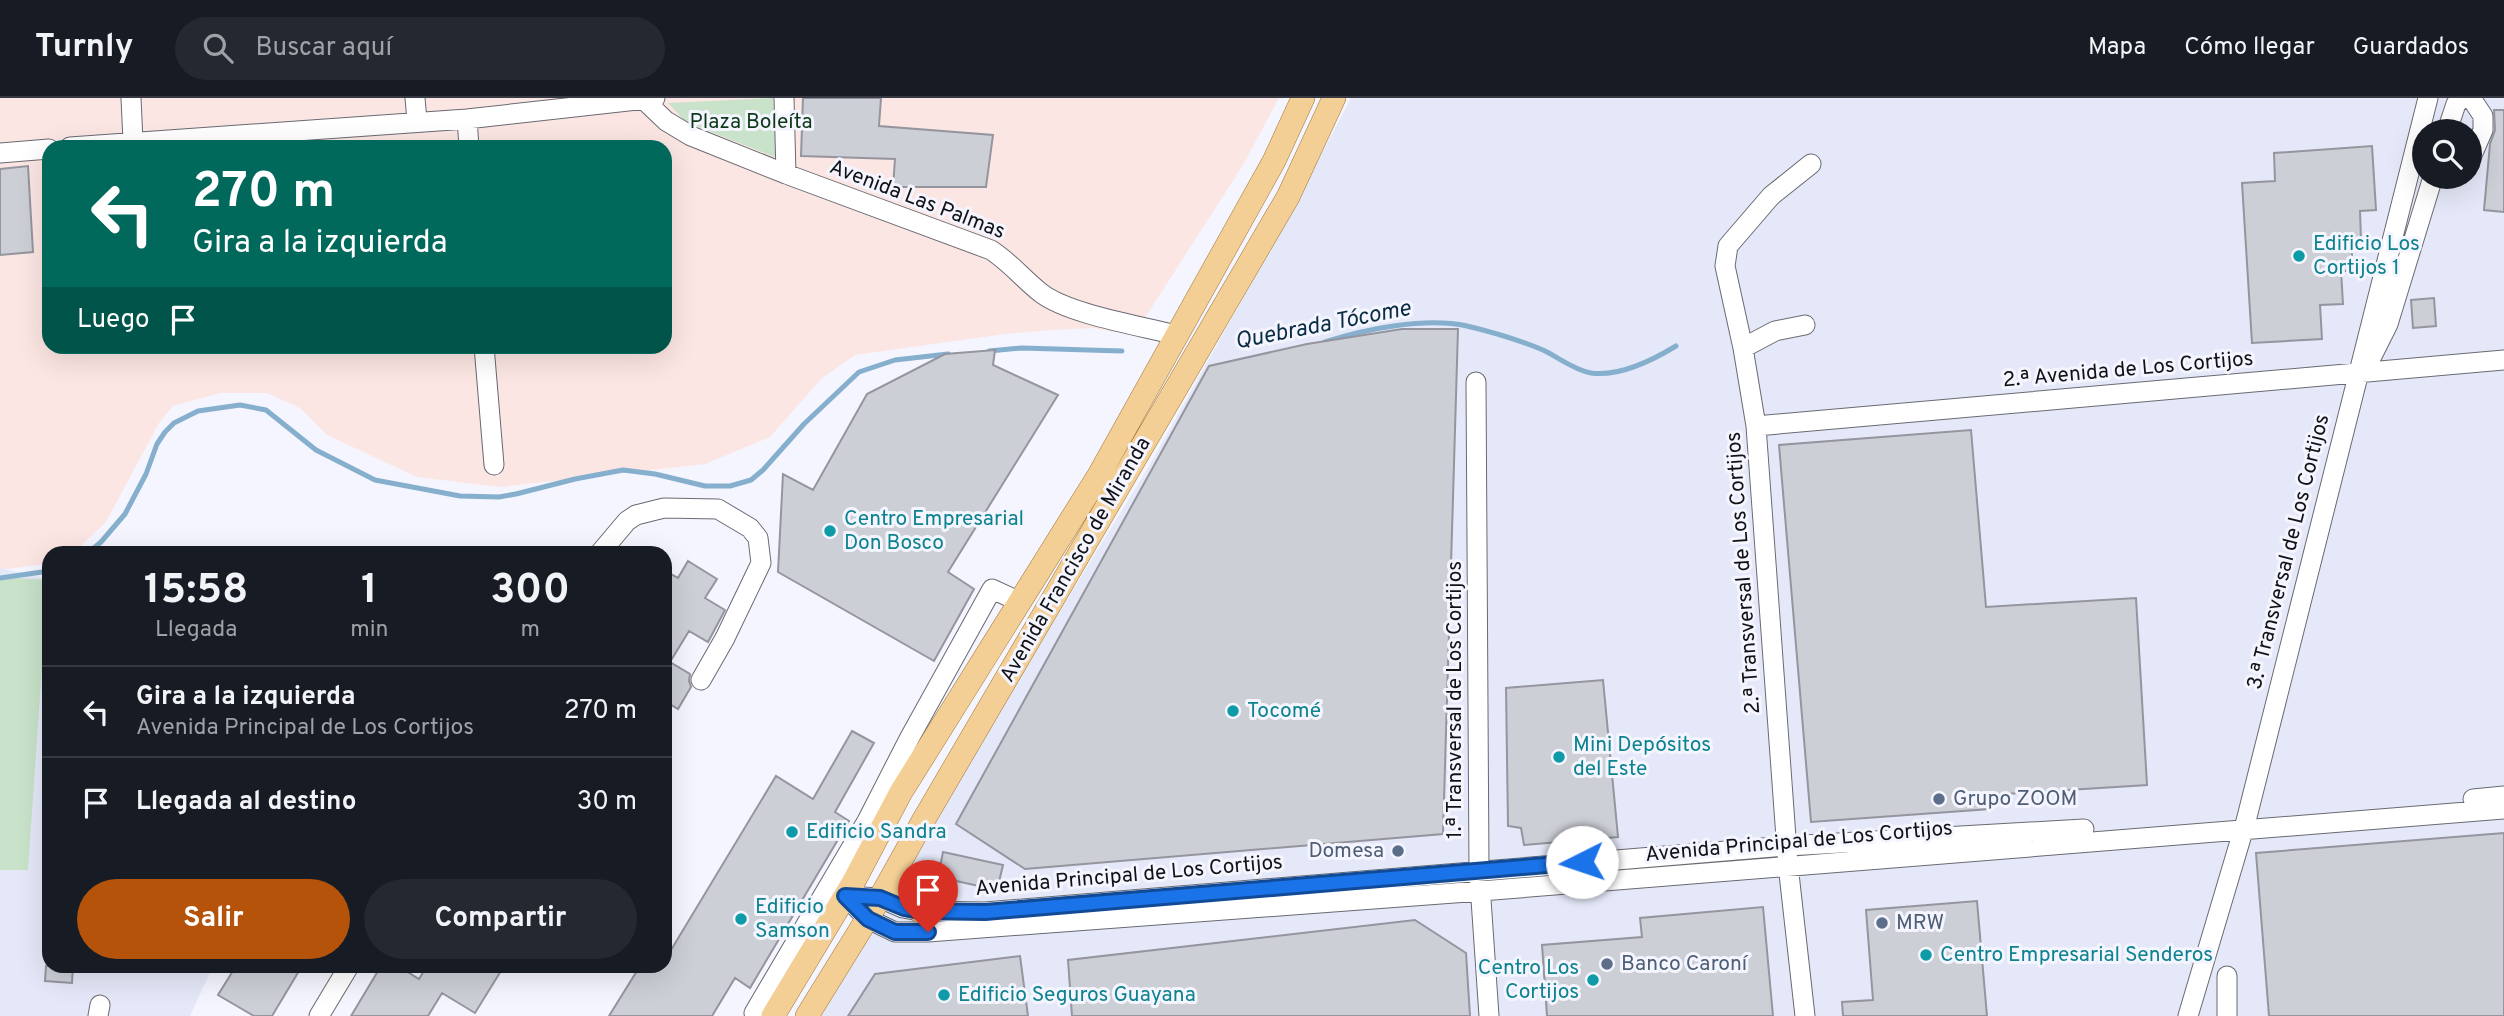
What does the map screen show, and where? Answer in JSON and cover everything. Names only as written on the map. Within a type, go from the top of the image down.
[{"type":"main road","name":"Avenida Francisco de Miranda","points":[[759,1015],[845,896],[870,832],[890,795],[1020,602],[1099,475],[1274,161],[1303,98]]},
{"type":"main road","name":"Avenida Francisco de Miranda","points":[[807,1016],[868,919],[1281,208],[1334,98]]},
{"type":"main road","points":[[900,863],[904,893],[910,903],[920,911]]},
{"type":"street","points":[[131,98],[134,140]]},
{"type":"street","points":[[415,98],[417,121]]},
{"type":"street","points":[[784,98],[786,174]]},
{"type":"street","name":"3.ª Transversal de Los Cortijos","points":[[2188,1016],[2240,826],[2352,373],[2428,98]]},
{"type":"street","points":[[2450,119],[2456,104],[2462,98]]},
{"type":"street","points":[[2471,98],[2483,116],[2482,133]]},
{"type":"street","name":"Avenida Las Palmas","points":[[148,140],[467,118],[650,99],[666,121],[691,136],[991,250],[1010,263],[1041,293],[1062,305],[1176,335]]},
{"type":"street","points":[[467,118],[469,140]]},
{"type":"street","points":[[0,153],[42,150]]},
{"type":"street","name":"2.ª Transversal de Los Cortijos","points":[[1805,1016],[1788,855],[1756,426],[1725,266],[1728,246],[1770,196],[1811,164]]},
{"type":"street","points":[[2352,373],[2372,356],[2388,324],[2429,189]]},
{"type":"street","points":[[1743,348],[1775,331],[1805,326]]},
{"type":"street","points":[[485,354],[494,465]]},
{"type":"street","name":"2.ª Avenida de Los Cortijos","points":[[1756,426],[2504,360]]},
{"type":"street","name":"1.ª Transversal de Los Cortijos","points":[[1476,382],[1479,870],[1489,1016]]},
{"type":"street","points":[[606,546],[627,521],[636,515],[664,508],[718,509],[750,527],[758,538],[761,563],[725,638],[701,680]]},
{"type":"street","name":"Avenida Principal de Los Cortijos","points":[[2240,826],[2504,796]]},
{"type":"street","name":"Avenida Principal de Los Cortijos","points":[[845,896],[880,898],[920,911],[985,912],[1479,870],[1788,855],[2504,809]]},
{"type":"street","name":"Avenida Francisco de Miranda","points":[[759,1015],[806,925],[870,832]]},
{"type":"street","name":"Avenida Principal de Los Cortijos","points":[[845,896],[868,919],[895,932],[928,932],[1481,891],[1788,855]]},
{"type":"street","points":[[806,925],[845,896]]},
{"type":"street","points":[[319,1016],[345,973]]},
{"type":"street","points":[[2227,976],[2227,1016]]},
{"type":"shaded area","points":[[0,98],[1279,98],[1243,165],[1134,335],[1092,328],[1053,330],[855,355],[822,378],[770,437],[705,464],[500,487],[417,477],[327,435],[300,408],[267,393],[220,393],[173,406],[159,423],[106,522],[80,546],[42,546],[42,564],[0,570]]},
{"type":"shaded area","points":[[1351,98],[2504,98],[2504,1016],[816,1016],[981,739],[1148,468],[1279,234]]},
{"type":"shaded area","points":[[0,568],[42,578],[42,973],[210,973],[190,1016],[0,1016]]},
{"type":"green space","name":"Plaza Boleíta","points":[[773,98],[777,158],[686,122],[668,103]]},
{"type":"green space","points":[[0,577],[42,580],[42,667],[28,870],[0,870]]},
{"type":"building","points":[[803,98],[881,98],[879,126],[993,135],[986,187],[893,187],[895,159],[801,156]]},
{"type":"building","points":[[2494,110],[2504,110],[2504,212],[2484,210],[2490,144],[2495,130]]},
{"type":"building","name":"Edificio Los Cortijos 1","points":[[2372,146],[2376,210],[2360,211],[2361,240],[2351,240],[2353,271],[2341,271],[2343,304],[2320,305],[2322,339],[2252,343],[2242,183],[2275,181],[2274,153]]},
{"type":"building","points":[[28,166],[33,252],[0,255],[0,169]]},
{"type":"building","points":[[2434,298],[2436,326],[2413,328],[2411,300]]},
{"type":"building","name":"Tocomé","points":[[1402,329],[1458,329],[1443,834],[1025,869],[956,824],[1209,366],[1307,344]]},
{"type":"building","points":[[995,350],[993,365],[1058,395],[948,572],[974,589],[934,661],[778,572],[783,474],[813,490],[867,394],[945,354]]},
{"type":"building","points":[[1971,430],[1986,607],[2136,598],[2147,785],[1989,795],[1990,809],[1811,822],[1779,445]]},
{"type":"building","points":[[688,561],[717,579],[705,598],[725,610],[708,642],[689,631],[672,659],[672,575],[678,578]]},
{"type":"building","points":[[672,663],[690,674],[691,687],[678,709],[672,705]]},
{"type":"building","name":"Mini Depósitos del Este","points":[[1603,680],[1618,837],[1524,845],[1521,828],[1508,826],[1506,688]]},
{"type":"building","points":[[852,731],[874,743],[835,812],[849,821],[750,988],[735,978],[712,1016],[609,1016],[636,973],[672,973],[672,948],[776,776],[813,799]]},
{"type":"building","points":[[2504,833],[2504,1016],[2269,1016],[2256,853]]},
{"type":"building","points":[[943,852],[1003,865],[997,890],[938,877]]},
{"type":"building","name":"Centro Empresarial Senderos","points":[[1977,901],[1987,1016],[1843,1016],[1842,1002],[1873,1000],[1866,910]]},
{"type":"building","points":[[1763,907],[1773,1016],[1547,1016],[1542,945],[1642,937],[1640,918]]},
{"type":"building","points":[[1415,920],[1466,953],[1470,1016],[1072,1016],[1068,960]]},
{"type":"building","name":"Edificio Seguros Guayana","points":[[1020,956],[1028,1016],[848,1016],[875,974]]},
{"type":"building","points":[[46,973],[73,973],[72,983],[45,981]]},
{"type":"building","points":[[232,973],[298,973],[272,1016],[254,1016],[218,995]]},
{"type":"building","points":[[377,973],[409,973],[419,979],[423,973],[500,973],[475,1013],[442,993],[428,1016],[351,1016]]},
{"type":"waterway","name":"Quebrada Tócome","points":[[1325,342],[1395,326],[1450,324],[1476,328],[1515,340],[1543,350],[1578,369],[1602,374],[1635,366],[1676,346]]},
{"type":"waterway","name":"Quebrada Tócome","points":[[989,351],[1022,348],[1122,351]]},
{"type":"waterway","name":"Quebrada Tócome","points":[[96,546],[125,514],[165,432],[174,423],[198,411],[240,405],[266,410],[316,450],[375,480],[460,496],[499,497],[623,470],[655,474],[705,486],[730,486],[751,480],[763,470],[804,424],[859,372],[895,360],[948,354]]},
{"type":"waterway","name":"Quebrada Tócome","points":[[0,578],[42,572]]},
{"type":"place","name":"Edificio Los Cortijos 1","points":[[2299,256]]},
{"type":"place","name":"Centro Empresarial Don Bosco","points":[[830,531]]},
{"type":"place","name":"Tocomé","points":[[1233,711]]},
{"type":"place","name":"Mini Depósitos del Este","points":[[1559,757]]},
{"type":"place","name":"Grupo ZOOM","points":[[1939,799]]},
{"type":"place","name":"Edificio Sandra","points":[[792,832]]},
{"type":"place","name":"Domesa","points":[[1398,851]]},
{"type":"place","name":"Edificio Samson","points":[[741,919]]},
{"type":"place","name":"MRW","points":[[1882,923]]},
{"type":"place","name":"Centro Empresarial Senderos","points":[[1926,955]]},
{"type":"place","name":"Banco Caroní","points":[[1607,964]]},
{"type":"place","name":"Centro Los Cortijos","points":[[1593,980]]},
{"type":"place","name":"Edificio Seguros Guayana","points":[[944,995]]},
{"type":"route","points":[[928,932],[895,932],[868,919],[845,896],[880,898],[920,911],[985,912],[1582,862]]}]
